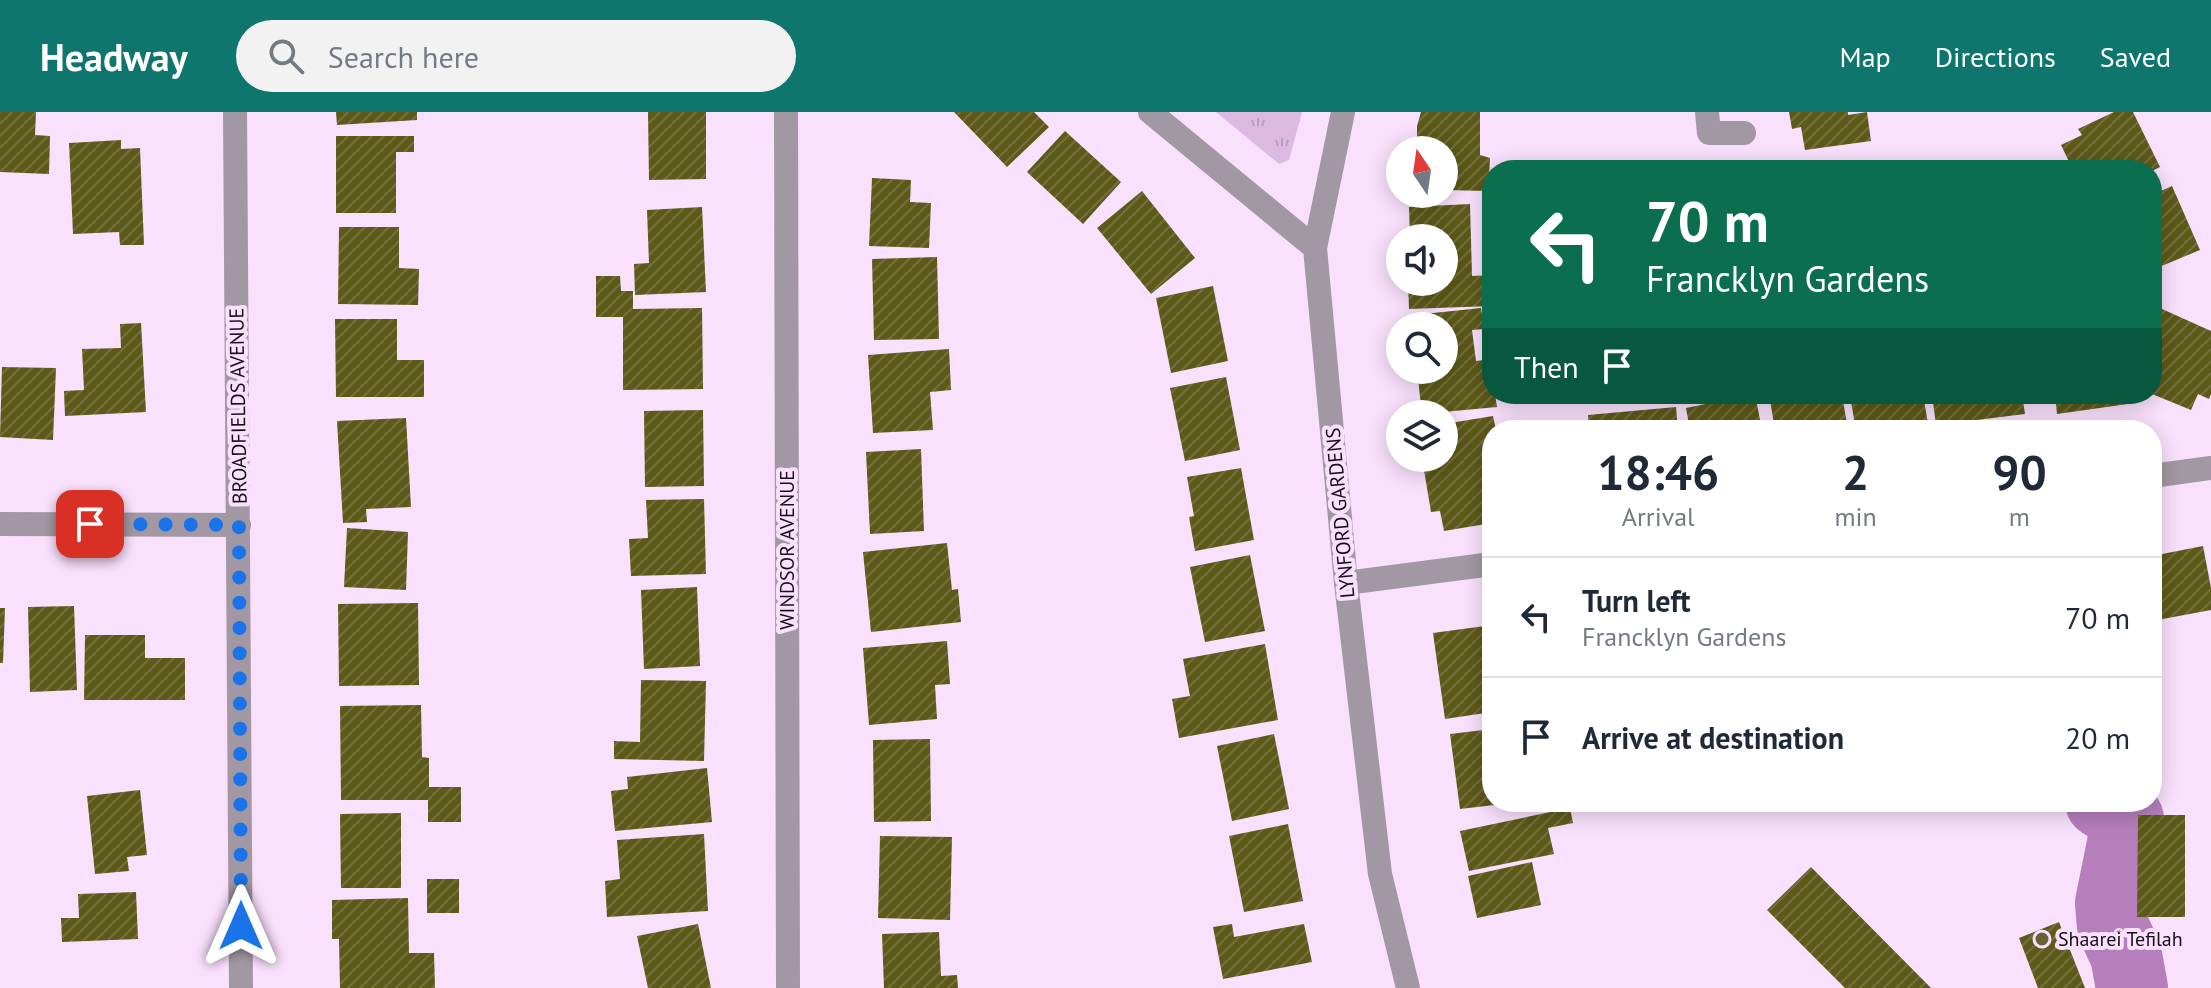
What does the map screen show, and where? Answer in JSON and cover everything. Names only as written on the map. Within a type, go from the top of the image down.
[{"type":"street","name":"BROADFIELDS AVENUE","points":[[235,112],[241,988]]},
{"type":"street","name":"WINDSOR AVENUE","points":[[786,112],[788,988]]},
{"type":"street","points":[[1150,112],[1315,248]]},
{"type":"street","name":"LYNFORD GARDENS","points":[[1343,112],[1315,248],[1346,583],[1380,874],[1408,988]]},
{"type":"street","points":[[1707,112],[1709,133],[1744,133]]},
{"type":"street","points":[[2162,475],[2211,468]]},
{"type":"street","points":[[0,524],[239,525]]},
{"type":"street","points":[[1346,583],[1482,565]]},
{"type":"green space","points":[[1216,112],[1302,112],[1289,160],[1279,164]]},
{"type":"building","points":[[0,112],[36,112],[35,135],[50,136],[49,174],[0,172]]},
{"type":"building","points":[[336,112],[417,112],[417,120],[337,125]]},
{"type":"building","points":[[648,112],[706,112],[706,179],[649,180]]},
{"type":"building","points":[[954,112],[1034,112],[1049,127],[1007,167]]},
{"type":"building","points":[[1421,112],[1480,112],[1480,155],[1490,158],[1482,160],[1482,191],[1458,190],[1458,136],[1417,136]]},
{"type":"building","points":[[1789,112],[1848,112],[1848,115],[1867,112],[1871,141],[1805,150],[1801,127],[1792,129]]},
{"type":"building","points":[[2114,112],[2133,112],[2157,160],[2068,160],[2061,145],[2082,135],[2078,129]]},
{"type":"building","points":[[1065,131],[1121,182],[1083,224],[1027,172]]},
{"type":"building","points":[[336,136],[414,136],[414,152],[396,152],[396,213],[336,213]]},
{"type":"building","points":[[121,140],[121,149],[140,148],[144,245],[120,245],[119,232],[73,234],[69,143]]},
{"type":"building","points":[[872,178],[911,180],[910,202],[931,203],[929,248],[869,246]]},
{"type":"building","points":[[2172,186],[2200,250],[2162,266],[2162,190]]},
{"type":"building","points":[[1142,191],[1195,258],[1151,294],[1097,228]]},
{"type":"building","points":[[1470,204],[1472,276],[1482,275],[1482,306],[1409,309],[1409,296],[1458,296],[1458,224],[1410,224],[1409,208],[1458,208],[1458,205]]},
{"type":"building","points":[[702,207],[706,292],[635,295],[634,264],[649,263],[647,210]]},
{"type":"building","points":[[339,227],[399,227],[399,268],[419,269],[418,305],[338,304]]},
{"type":"building","points":[[937,257],[939,339],[874,340],[872,259]]},
{"type":"building","points":[[596,276],[620,276],[621,291],[633,291],[633,309],[702,308],[703,389],[623,390],[623,317],[596,317]]},
{"type":"building","points":[[1213,286],[1228,361],[1171,373],[1156,298]]},
{"type":"building","points":[[1481,308],[1482,329],[1472,330],[1476,361],[1482,360],[1482,404],[1497,404],[1497,407],[1458,411],[1458,400],[1420,400],[1419,384],[1458,384],[1458,312],[1443,312]]},
{"type":"building","points":[[2162,309],[2211,331],[2211,394],[2209,399],[2198,394],[2191,410],[2162,398]]},
{"type":"building","points":[[335,319],[397,319],[397,360],[424,360],[424,397],[336,397]]},
{"type":"building","points":[[141,323],[146,412],[65,416],[64,391],[84,390],[82,349],[121,348],[120,324]]},
{"type":"building","points":[[949,349],[951,390],[930,392],[933,430],[873,433],[868,355]]},
{"type":"building","points":[[2,367],[56,368],[53,440],[0,437]]},
{"type":"building","points":[[1226,377],[1240,450],[1185,461],[1170,388]]},
{"type":"building","points":[[1706,404],[1757,404],[1760,420],[1688,420],[1686,408]]},
{"type":"building","points":[[1771,404],[1844,404],[1846,420],[1773,420]]},
{"type":"building","points":[[1851,404],[1925,404],[1927,420],[1854,420]]},
{"type":"building","points":[[1933,404],[2024,404],[2025,414],[1976,420],[1935,420]]},
{"type":"building","points":[[2056,404],[2128,404],[2057,414]]},
{"type":"building","points":[[1676,407],[1677,420],[1588,420],[1588,415]]},
{"type":"building","points":[[703,410],[704,486],[645,487],[644,411]]},
{"type":"building","points":[[1493,416],[1494,420],[1482,420],[1482,525],[1444,531],[1440,511],[1431,512],[1424,472],[1458,472],[1458,422]]},
{"type":"building","points":[[406,418],[411,507],[366,509],[367,522],[343,523],[337,421]]},
{"type":"building","points":[[921,449],[924,531],[870,534],[866,452]]},
{"type":"building","points":[[1241,468],[1254,540],[1195,551],[1189,517],[1194,516],[1187,477]]},
{"type":"building","points":[[704,499],[706,574],[631,576],[629,539],[648,538],[646,500]]},
{"type":"building","points":[[347,528],[408,532],[406,590],[344,587]]},
{"type":"building","points":[[947,543],[952,590],[958,589],[961,622],[871,632],[863,552]]},
{"type":"building","points":[[2203,546],[2211,588],[2211,610],[2162,619],[2162,554]]},
{"type":"building","points":[[1250,555],[1265,631],[1205,642],[1190,567]]},
{"type":"building","points":[[697,587],[700,666],[644,669],[641,590]]},
{"type":"building","points":[[418,603],[419,685],[339,686],[338,604]]},
{"type":"building","points":[[74,606],[77,690],[30,692],[28,607]]},
{"type":"building","points":[[0,608],[5,608],[3,663],[0,663]]},
{"type":"building","points":[[1482,626],[1482,713],[1445,719],[1433,633]]},
{"type":"building","points":[[85,635],[145,635],[145,658],[185,658],[185,700],[84,700]]},
{"type":"building","points":[[947,641],[950,684],[935,685],[937,719],[869,725],[863,648]]},
{"type":"building","points":[[1265,644],[1278,720],[1179,738],[1172,699],[1190,696],[1183,659]]},
{"type":"building","points":[[641,680],[706,681],[704,761],[614,759],[614,741],[640,742]]},
{"type":"building","points":[[421,705],[422,757],[429,758],[429,787],[461,787],[461,822],[428,822],[428,800],[341,800],[340,706]]},
{"type":"building","points":[[1482,730],[1482,806],[1460,809],[1450,734]]},
{"type":"building","points":[[1274,734],[1289,809],[1232,821],[1217,746]]},
{"type":"building","points":[[930,739],[931,821],[874,822],[873,740]]},
{"type":"building","points":[[707,768],[712,822],[615,831],[611,791],[628,789],[627,777]]},
{"type":"building","points":[[140,790],[147,855],[127,857],[129,871],[95,874],[87,796]]},
{"type":"building","points":[[1551,812],[1571,812],[1573,823],[1548,828],[1554,854],[1469,871],[1460,831]]},
{"type":"building","points":[[401,813],[401,888],[341,888],[340,814]]},
{"type":"building","points":[[2138,815],[2185,815],[2185,917],[2137,917]]},
{"type":"building","points":[[1288,824],[1303,901],[1244,912],[1229,836]]},
{"type":"building","points":[[704,834],[708,911],[607,917],[605,881],[620,879],[617,840]]},
{"type":"building","points":[[880,836],[952,837],[950,920],[878,918]]},
{"type":"building","points":[[1532,862],[1541,905],[1477,918],[1468,876]]},
{"type":"building","points":[[1811,867],[1931,988],[1845,988],[1767,910]]},
{"type":"building","points":[[427,879],[459,879],[459,913],[427,913]]},
{"type":"building","points":[[136,892],[138,939],[62,942],[61,918],[79,918],[78,894]]},
{"type":"building","points":[[408,898],[409,953],[434,953],[435,988],[340,988],[339,939],[332,939],[332,900]]},
{"type":"building","points":[[2059,922],[2085,988],[2038,988],[2019,938]]},
{"type":"building","points":[[698,924],[711,988],[648,988],[637,936]]},
{"type":"building","points":[[1232,924],[1234,937],[1304,924],[1312,962],[1223,979],[1213,927]]},
{"type":"building","points":[[939,932],[941,976],[957,975],[958,988],[884,988],[882,934]]},
{"type":"waterway","points":[[2117,812],[2128,819],[2111,903],[2113,927],[2126,955],[2132,988]]},
{"type":"place","name":"Shaarei Tefilah","points":[[2042,939]]},
{"type":"route","points":[[90,524],[239,525],[241,926]]}]
